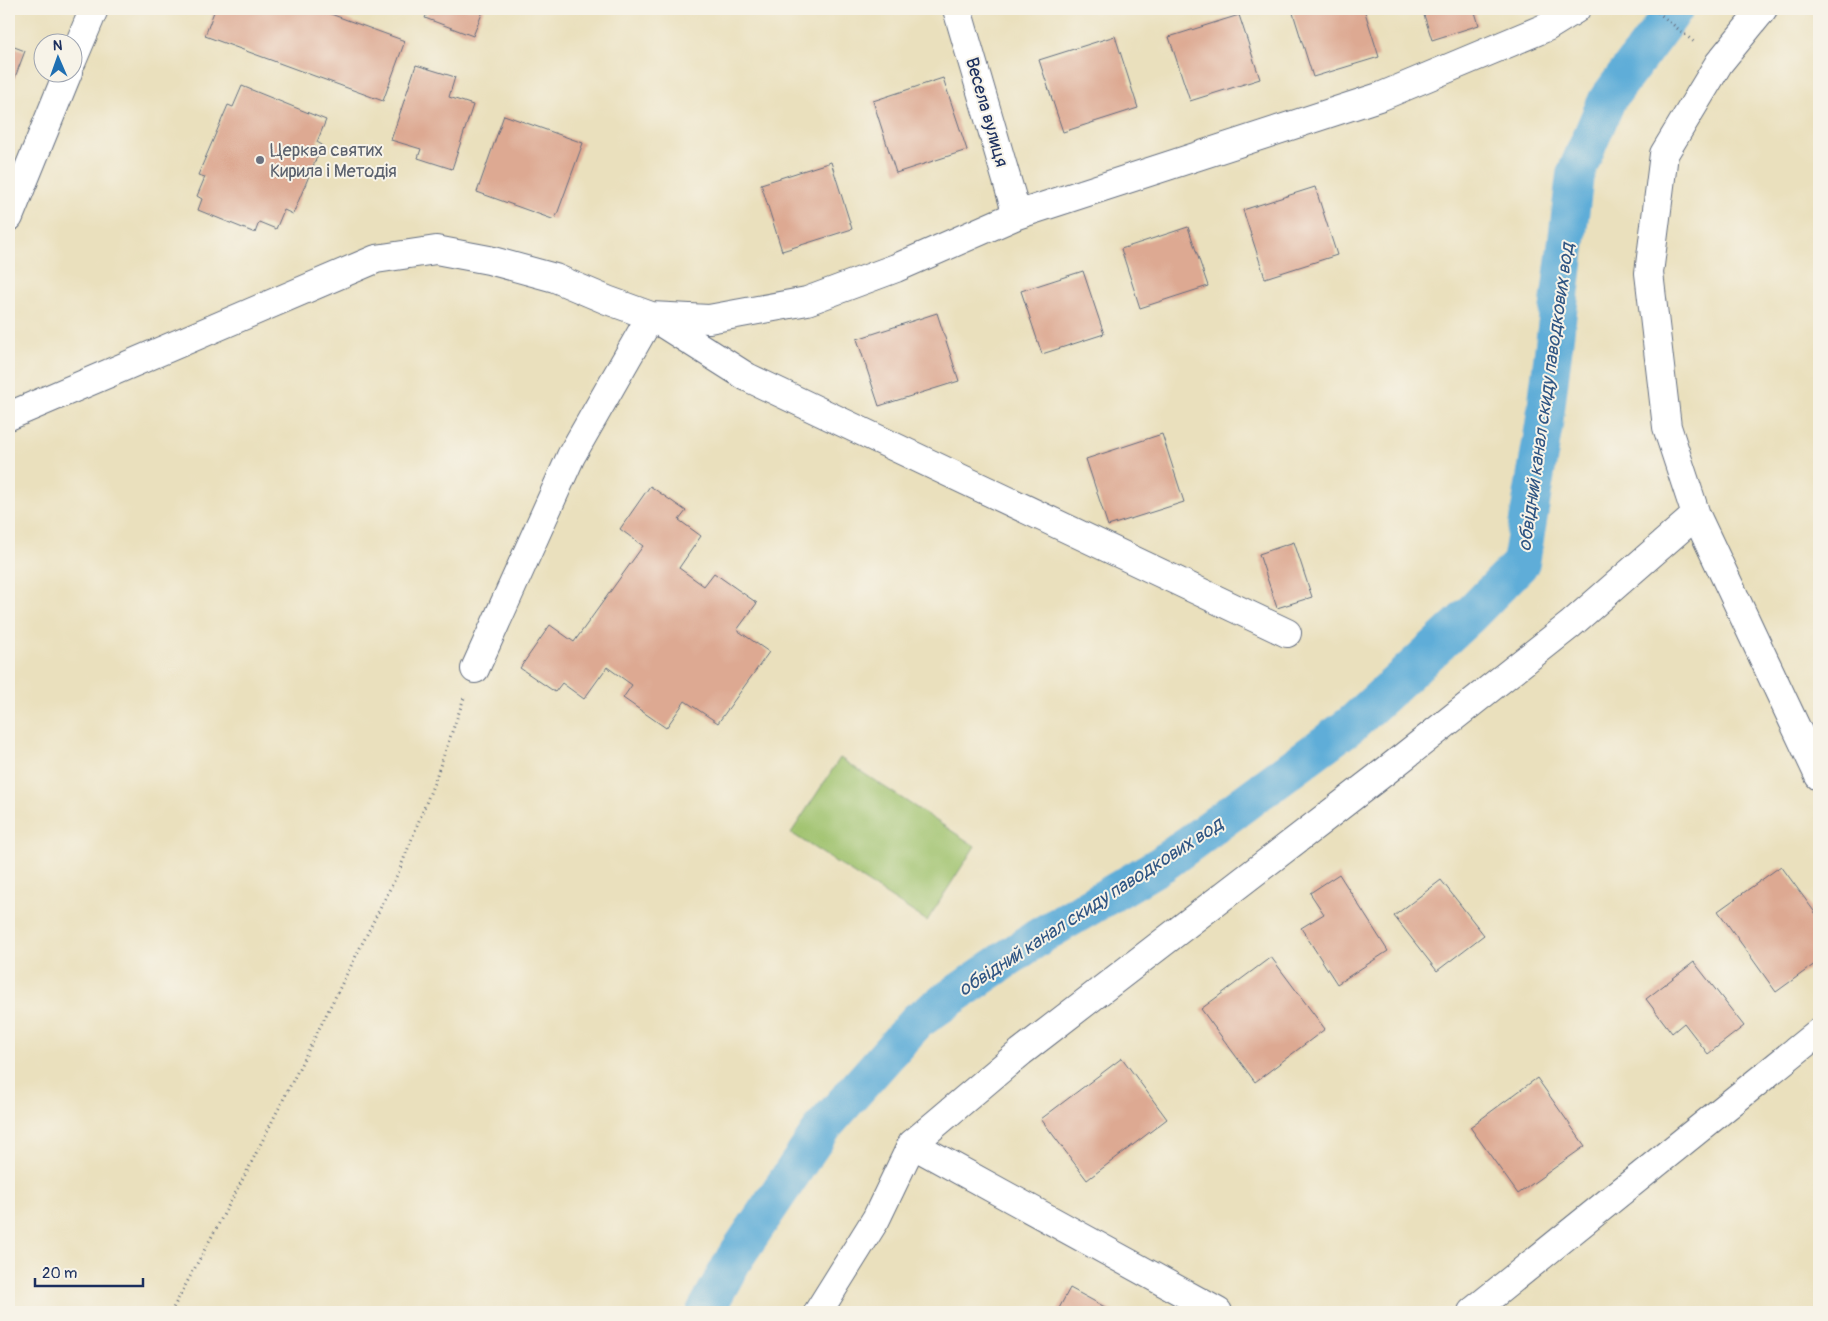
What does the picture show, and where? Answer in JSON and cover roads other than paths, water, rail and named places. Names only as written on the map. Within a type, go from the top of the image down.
[{"type":"street","points":[[82,37],[94,9]]},
{"type":"street","name":"Весела вулиця","points":[[957,9],[1017,215]]},
{"type":"street","points":[[651,316],[709,319],[807,301],[896,268],[1017,215],[1382,96],[1544,18],[1576,9]]},
{"type":"street","points":[[1763,9],[1719,63],[1664,154],[1649,272],[1667,427],[1696,515],[1819,776]]},
{"type":"street","points":[[9,217],[64,82]]},
{"type":"street","points":[[9,416],[376,259],[436,250],[488,260],[555,278],[651,316],[747,377],[1287,633]]},
{"type":"street","points":[[475,669],[572,456],[651,316]]},
{"type":"street","points":[[818,1312],[876,1219],[912,1144],[1021,1052],[1387,770],[1570,625],[1696,515]]},
{"type":"street","points":[[1482,1309],[1819,1032]]},
{"type":"street","points":[[912,1144],[1218,1312]]},
{"type":"waterway","name":"обвідний канал скиду паводкових вод","points":[[705,1312],[734,1259],[824,1126],[917,1021],[1040,936],[1162,864],[1353,723],[1470,615],[1521,563],[1544,425],[1575,175],[1607,100],[1675,9]]},
{"type":"place","name":"Церква святих Кирила і Методія","points":[[260,160]]}]
